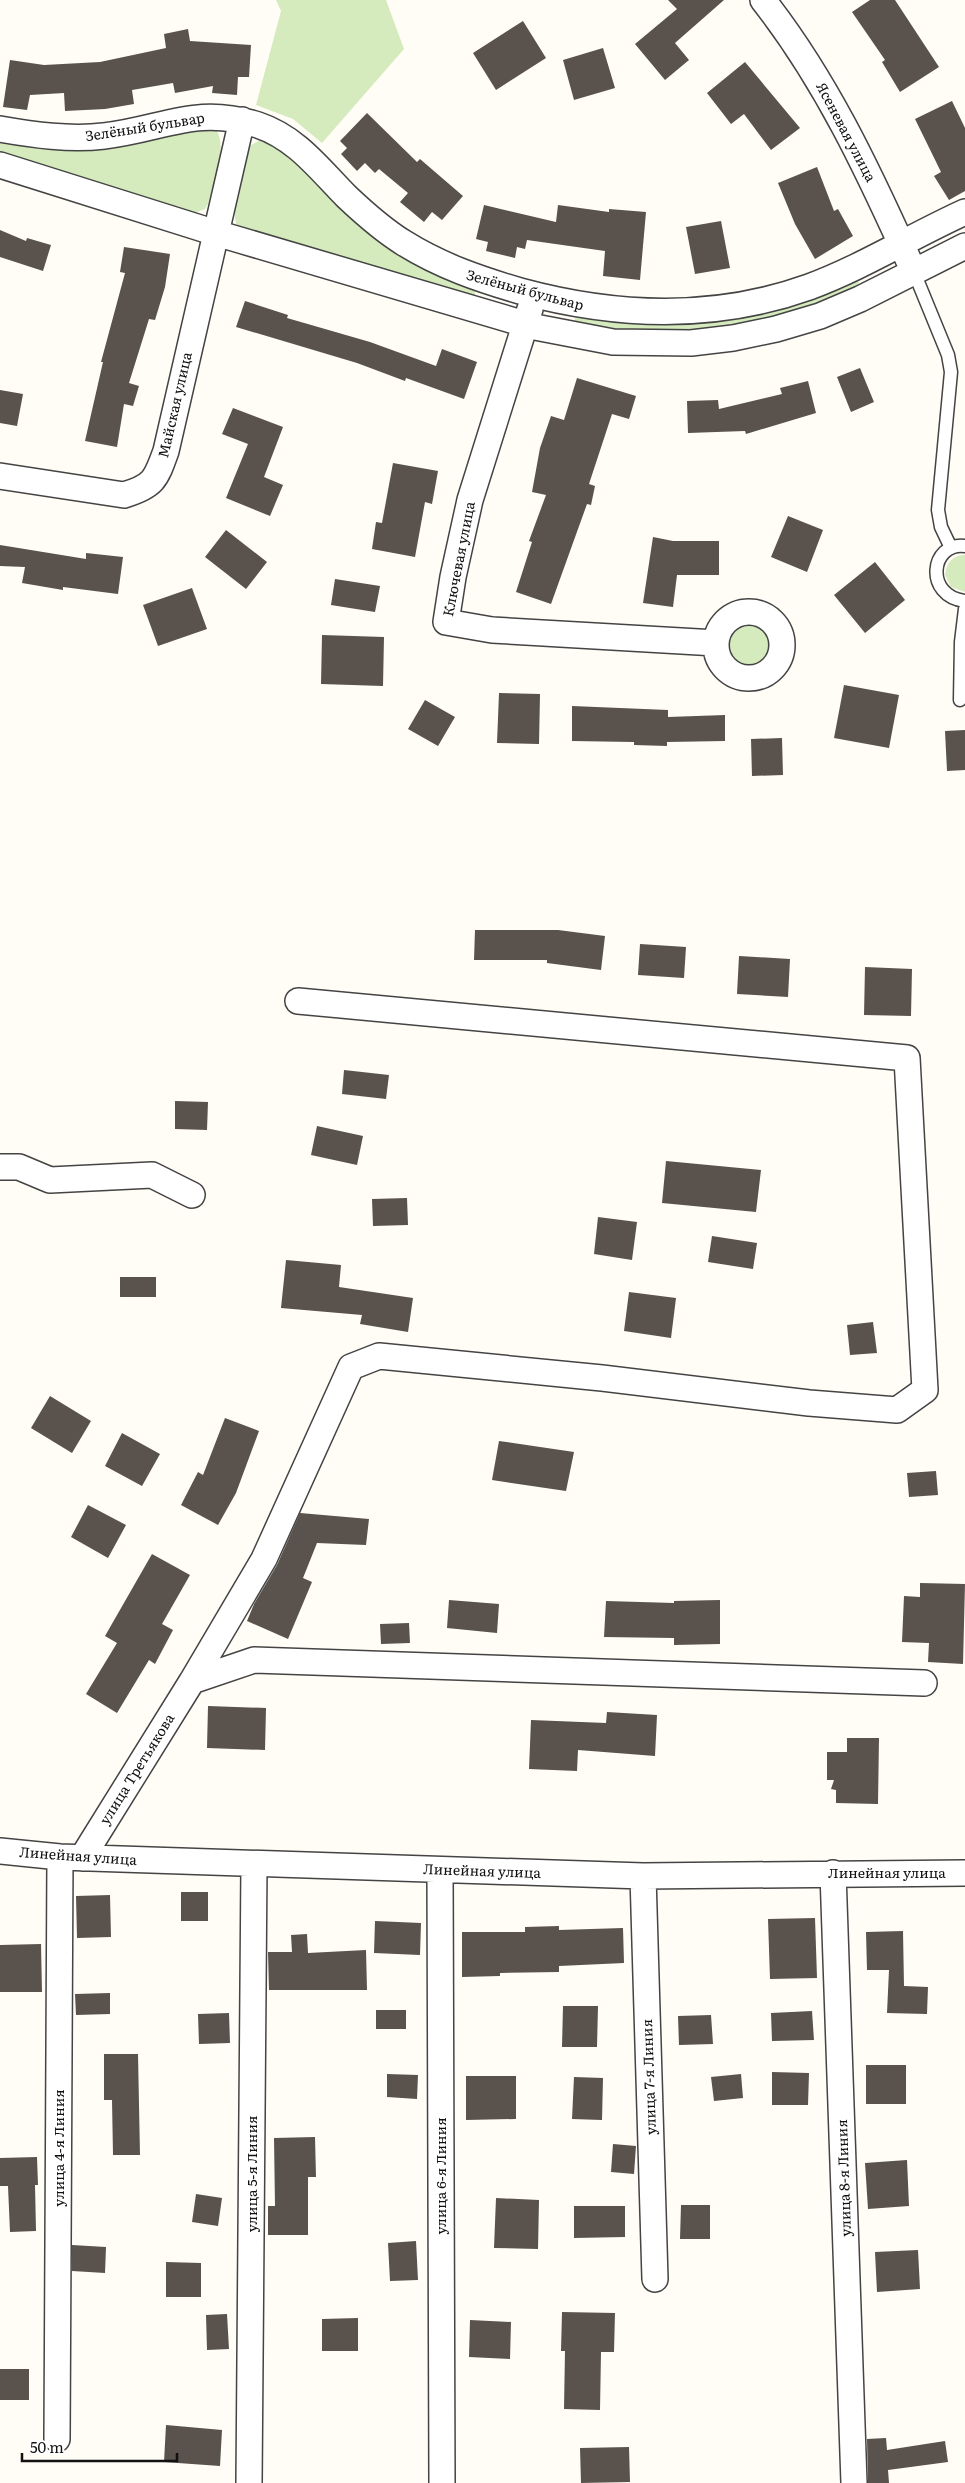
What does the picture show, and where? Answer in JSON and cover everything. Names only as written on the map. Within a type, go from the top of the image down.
[{"type":"street","name":"Ясеневая улица","points":[[763,0],[809,63],[836,109],[860,154],[914,272]]},
{"type":"street","name":"Зелёный бульвар","points":[[0,129],[77,137],[104,136],[192,117],[219,116],[242,120],[263,127],[283,137],[307,154],[366,215],[388,233],[414,249],[462,273],[535,295],[616,311],[688,312],[768,299],[809,287],[965,212]]},
{"type":"street","name":"Майская улица","points":[[0,476],[124,495],[144,489],[158,474],[166,451],[242,120]]},
{"type":"street","points":[[0,165],[216,233],[526,324],[576,336],[613,342],[690,343],[733,338],[776,329],[820,316],[965,246]]},
{"type":"street","name":"Ключевая улица","points":[[535,295],[470,500],[453,577],[446,622],[492,630],[716,643]]},
{"type":"street","name":"улица Третьякова","points":[[71,1858],[192,1681],[264,1559],[351,1367],[379,1356],[602,1378],[809,1403],[897,1410],[925,1390],[907,1058],[298,1001]]},
{"type":"street","points":[[0,1167],[19,1166],[50,1180],[152,1175],[192,1195]]},
{"type":"street","points":[[192,1681],[254,1660],[924,1683]]},
{"type":"street","name":"Линейная улица","points":[[0,1851],[71,1858],[643,1876],[965,1873]]},
{"type":"street","name":"улица 4-я Линия","points":[[57,2440],[71,1858]]},
{"type":"street","name":"улица 5-я Линия","points":[[249,2483],[254,1864]]},
{"type":"street","name":"улица 6-я Линия","points":[[440,1870],[442,2483]]},
{"type":"street","name":"улица 8-я Линия","points":[[834,1873],[854,2483]]},
{"type":"street","name":"улица 7-я Линия","points":[[643,1876],[655,2279]]},
{"type":"lane","points":[[914,272],[948,355],[952,372],[938,510],[941,527],[951,548]]},
{"type":"lane","points":[[965,546],[951,548],[942,555],[937,565],[936,576],[939,586],[946,594],[955,600],[965,601]]},
{"type":"lane","points":[[960,700],[960,642],[965,609]]},
{"type":"green space","points":[[276,0],[386,0],[404,49],[322,143],[293,119],[256,105],[281,11]]},
{"type":"green space","points":[[216,129],[221,146],[219,166],[208,204],[205,209],[192,214],[0,153],[0,139]]},
{"type":"green space","points":[[260,140],[269,141],[475,289],[475,295],[472,297],[241,229],[236,224],[234,209],[248,147]]},
{"type":"green space","points":[[852,280],[859,282],[856,289],[821,303],[786,314],[718,328],[683,332],[648,332],[575,322],[575,318],[580,316],[648,324],[689,323]]},
{"type":"green space","points":[[965,555],[965,592],[951,587],[945,575],[951,560],[957,556]]},
{"type":"green space","points":[[753,625],[760,628],[766,634],[769,645],[768,653],[760,662],[753,665],[745,665],[738,662],[730,653],[729,641],[732,634],[741,626]]},
{"type":"building","points":[[668,0],[724,0],[675,43],[689,60],[665,80],[635,44],[677,9]]},
{"type":"building","points":[[870,0],[895,0],[939,67],[900,92],[882,62],[885,60],[852,12]]},
{"type":"building","points":[[523,21],[546,58],[496,90],[473,53]]},
{"type":"building","points":[[188,29],[190,41],[251,45],[249,77],[238,77],[237,95],[212,93],[213,86],[175,93],[173,83],[132,90],[134,104],[105,109],[65,111],[64,93],[30,95],[27,110],[3,107],[10,60],[44,65],[100,62],[166,48],[164,34]]},
{"type":"building","points":[[603,48],[615,88],[574,100],[563,60]]},
{"type":"building","points":[[745,62],[800,128],[771,150],[744,114],[731,124],[707,93]]},
{"type":"building","points":[[952,101],[965,128],[965,191],[949,200],[934,176],[941,172],[915,119]]},
{"type":"building","points":[[367,113],[417,162],[420,159],[463,196],[442,220],[432,212],[424,222],[400,202],[408,193],[379,169],[375,173],[365,163],[357,171],[341,154],[347,148],[340,141]]},
{"type":"building","points":[[817,167],[834,211],[838,209],[853,236],[815,259],[795,224],[778,183]]},
{"type":"building","points":[[484,205],[556,222],[558,205],[609,212],[609,209],[646,212],[640,280],[603,276],[605,251],[527,240],[525,249],[517,247],[515,258],[486,251],[488,242],[476,239]]},
{"type":"building","points":[[721,221],[730,268],[695,274],[686,227]]},
{"type":"building","points":[[0,230],[26,241],[27,238],[51,245],[43,271],[0,257]]},
{"type":"building","points":[[124,247],[170,254],[165,287],[155,320],[149,319],[129,383],[139,386],[133,406],[124,404],[117,447],[85,441],[103,362],[101,362],[125,273],[120,272]]},
{"type":"building","points":[[245,301],[288,315],[287,318],[370,342],[436,366],[442,349],[477,362],[464,399],[406,378],[405,381],[357,363],[236,327]]},
{"type":"building","points":[[860,368],[874,402],[851,412],[837,377]]},
{"type":"building","points":[[577,378],[636,396],[629,419],[612,414],[589,484],[595,486],[591,505],[587,504],[551,604],[516,592],[532,542],[529,541],[546,495],[532,492],[540,448],[551,416],[564,420]]},
{"type":"building","points":[[808,381],[816,413],[746,434],[745,431],[688,433],[687,401],[718,400],[719,409],[782,394],[780,388]]},
{"type":"building","points":[[0,390],[23,394],[17,426],[0,423]]},
{"type":"building","points":[[233,408],[283,427],[264,477],[283,485],[270,516],[226,498],[248,444],[222,434]]},
{"type":"building","points":[[393,463],[438,471],[432,504],[425,502],[415,557],[372,549],[376,522],[382,523]]},
{"type":"building","points":[[788,516],[823,530],[807,572],[771,557]]},
{"type":"building","points":[[226,530],[267,562],[246,589],[205,557]]},
{"type":"building","points":[[653,537],[673,541],[719,541],[719,575],[677,575],[673,607],[643,603]]},
{"type":"building","points":[[0,545],[86,559],[86,553],[123,557],[118,594],[63,587],[63,590],[22,583],[25,567],[0,566]]},
{"type":"building","points":[[875,562],[905,600],[865,633],[834,595]]},
{"type":"building","points":[[335,579],[380,586],[375,612],[331,605]]},
{"type":"building","points":[[192,588],[207,629],[158,646],[143,605]]},
{"type":"building","points":[[322,635],[384,637],[383,686],[321,684]]},
{"type":"building","points":[[844,685],[899,695],[889,748],[834,738]]},
{"type":"building","points":[[499,693],[540,694],[539,744],[497,743]]},
{"type":"building","points":[[425,700],[455,717],[438,746],[408,729]]},
{"type":"building","points":[[572,706],[668,710],[668,717],[725,715],[725,741],[667,742],[667,746],[634,745],[634,742],[572,741]]},
{"type":"building","points":[[965,730],[965,770],[947,771],[945,731]]},
{"type":"building","points":[[782,738],[783,775],[752,776],[751,739]]},
{"type":"building","points":[[475,930],[558,930],[605,936],[601,970],[547,963],[547,960],[474,960]]},
{"type":"building","points":[[640,944],[686,947],[684,978],[638,975]]},
{"type":"building","points":[[739,956],[790,959],[788,997],[737,994]]},
{"type":"building","points":[[865,967],[912,969],[911,1016],[864,1015]]},
{"type":"building","points":[[344,1070],[389,1075],[386,1099],[342,1094]]},
{"type":"building","points":[[175,1101],[208,1102],[207,1130],[175,1129]]},
{"type":"building","points":[[317,1126],[363,1136],[357,1165],[311,1155]]},
{"type":"building","points":[[666,1161],[761,1170],[756,1212],[662,1203]]},
{"type":"building","points":[[407,1198],[408,1225],[373,1226],[372,1199]]},
{"type":"building","points":[[598,1217],[637,1222],[632,1260],[594,1254]]},
{"type":"building","points":[[712,1236],[757,1243],[753,1269],[708,1262]]},
{"type":"building","points":[[286,1260],[341,1265],[339,1287],[413,1298],[408,1332],[360,1324],[362,1315],[281,1308]]},
{"type":"building","points":[[120,1277],[156,1277],[156,1297],[120,1297]]},
{"type":"building","points":[[629,1292],[676,1298],[671,1338],[624,1331]]},
{"type":"building","points":[[873,1322],[877,1353],[850,1355],[847,1325]]},
{"type":"building","points":[[50,1396],[91,1421],[72,1453],[31,1428]]},
{"type":"building","points":[[225,1418],[259,1431],[236,1493],[218,1525],[181,1505],[198,1472],[203,1475]]},
{"type":"building","points":[[122,1433],[160,1454],[142,1486],[105,1466]]},
{"type":"building","points":[[499,1441],[574,1452],[566,1491],[492,1480]]},
{"type":"building","points":[[936,1471],[938,1495],[909,1497],[907,1473]]},
{"type":"building","points":[[88,1505],[126,1525],[108,1558],[71,1537]]},
{"type":"building","points":[[300,1513],[369,1519],[366,1545],[317,1543],[303,1578],[312,1582],[288,1639],[247,1621],[254,1604],[277,1565]]},
{"type":"building","points":[[152,1554],[190,1575],[162,1624],[173,1630],[155,1664],[149,1660],[117,1713],[86,1694],[117,1643],[105,1636]]},
{"type":"building","points":[[920,1583],[965,1584],[963,1664],[928,1662],[929,1643],[902,1642],[904,1596],[920,1597]]},
{"type":"building","points":[[449,1600],[499,1604],[497,1633],[447,1628]]},
{"type":"building","points":[[720,1600],[720,1644],[674,1645],[674,1638],[604,1637],[606,1601],[674,1603],[674,1601]]},
{"type":"building","points":[[409,1623],[410,1643],[381,1644],[380,1624]]},
{"type":"building","points":[[208,1706],[266,1708],[265,1750],[207,1748]]},
{"type":"building","points":[[607,1712],[657,1715],[655,1756],[578,1750],[577,1771],[529,1769],[531,1720],[606,1723]]},
{"type":"building","points":[[847,1738],[879,1738],[878,1804],[836,1803],[836,1790],[831,1789],[834,1780],[827,1780],[827,1752],[847,1752]]},
{"type":"building","points":[[181,1892],[208,1892],[208,1921],[181,1921]]},
{"type":"building","points":[[110,1895],[111,1937],[77,1938],[76,1896]]},
{"type":"building","points":[[815,1918],[817,1978],[770,1979],[768,1919]]},
{"type":"building","points":[[375,1921],[421,1923],[420,1955],[374,1953]]},
{"type":"building","points":[[559,1926],[559,1930],[623,1928],[624,1963],[559,1966],[559,1972],[500,1973],[500,1976],[462,1977],[462,1932],[525,1932],[525,1927]]},
{"type":"building","points":[[903,1931],[904,1986],[928,1987],[927,2014],[887,2013],[889,1970],[867,1970],[866,1932]]},
{"type":"building","points":[[307,1934],[308,1953],[366,1950],[367,1990],[269,1990],[268,1952],[292,1952],[291,1935]]},
{"type":"building","points":[[41,1944],[42,1992],[0,1992],[0,1945]]},
{"type":"building","points":[[110,1993],[110,2014],[76,2015],[75,1994]]},
{"type":"building","points":[[563,2006],[598,2006],[597,2047],[562,2047]]},
{"type":"building","points":[[376,2010],[406,2010],[406,2029],[376,2029]]},
{"type":"building","points":[[812,2011],[814,2040],[772,2041],[771,2013]]},
{"type":"building","points":[[229,2013],[230,2043],[199,2044],[198,2014]]},
{"type":"building","points":[[711,2015],[713,2044],[679,2045],[678,2016]]},
{"type":"building","points":[[104,2054],[138,2054],[140,2155],[113,2155],[112,2100],[104,2100]]},
{"type":"building","points":[[866,2065],[906,2065],[906,2104],[866,2104]]},
{"type":"building","points":[[772,2072],[809,2073],[808,2105],[772,2105]]},
{"type":"building","points":[[387,2074],[418,2075],[417,2099],[387,2097]]},
{"type":"building","points":[[741,2074],[743,2098],[714,2101],[711,2077]]},
{"type":"building","points":[[466,2076],[516,2076],[516,2119],[466,2120]]},
{"type":"building","points":[[574,2077],[603,2078],[602,2120],[572,2119]]},
{"type":"building","points":[[315,2137],[316,2177],[308,2177],[308,2235],[268,2235],[268,2206],[275,2206],[274,2138]]},
{"type":"building","points":[[613,2144],[636,2146],[634,2174],[611,2172]]},
{"type":"building","points":[[37,2157],[38,2185],[35,2185],[36,2231],[10,2232],[8,2186],[0,2186],[0,2158]]},
{"type":"building","points":[[907,2160],[909,2206],[868,2209],[865,2163]]},
{"type":"building","points":[[196,2194],[222,2198],[218,2226],[192,2222]]},
{"type":"building","points":[[496,2198],[539,2200],[538,2249],[494,2248]]},
{"type":"building","points":[[681,2205],[710,2205],[710,2239],[680,2239]]},
{"type":"building","points":[[574,2206],[625,2206],[625,2237],[574,2238]]},
{"type":"building","points":[[416,2241],[418,2280],[390,2281],[388,2243]]},
{"type":"building","points":[[72,2245],[106,2247],[105,2273],[72,2271]]},
{"type":"building","points":[[918,2250],[920,2289],[877,2292],[875,2252]]},
{"type":"building","points":[[166,2262],[201,2263],[201,2297],[166,2297]]},
{"type":"building","points":[[562,2312],[615,2313],[614,2352],[601,2352],[600,2410],[564,2409],[565,2351],[561,2351]]},
{"type":"building","points":[[227,2314],[229,2349],[207,2350],[206,2315]]},
{"type":"building","points":[[358,2318],[358,2351],[322,2351],[322,2319]]},
{"type":"building","points":[[470,2320],[511,2322],[510,2359],[469,2357]]},
{"type":"building","points":[[0,2369],[29,2369],[29,2400],[0,2400]]},
{"type":"building","points":[[166,2425],[222,2430],[220,2466],[164,2462]]},
{"type":"building","points":[[886,2438],[887,2450],[945,2441],[948,2462],[888,2470],[889,2483],[868,2483],[867,2439]]},
{"type":"building","points":[[629,2447],[630,2482],[581,2483],[580,2448]]}]
